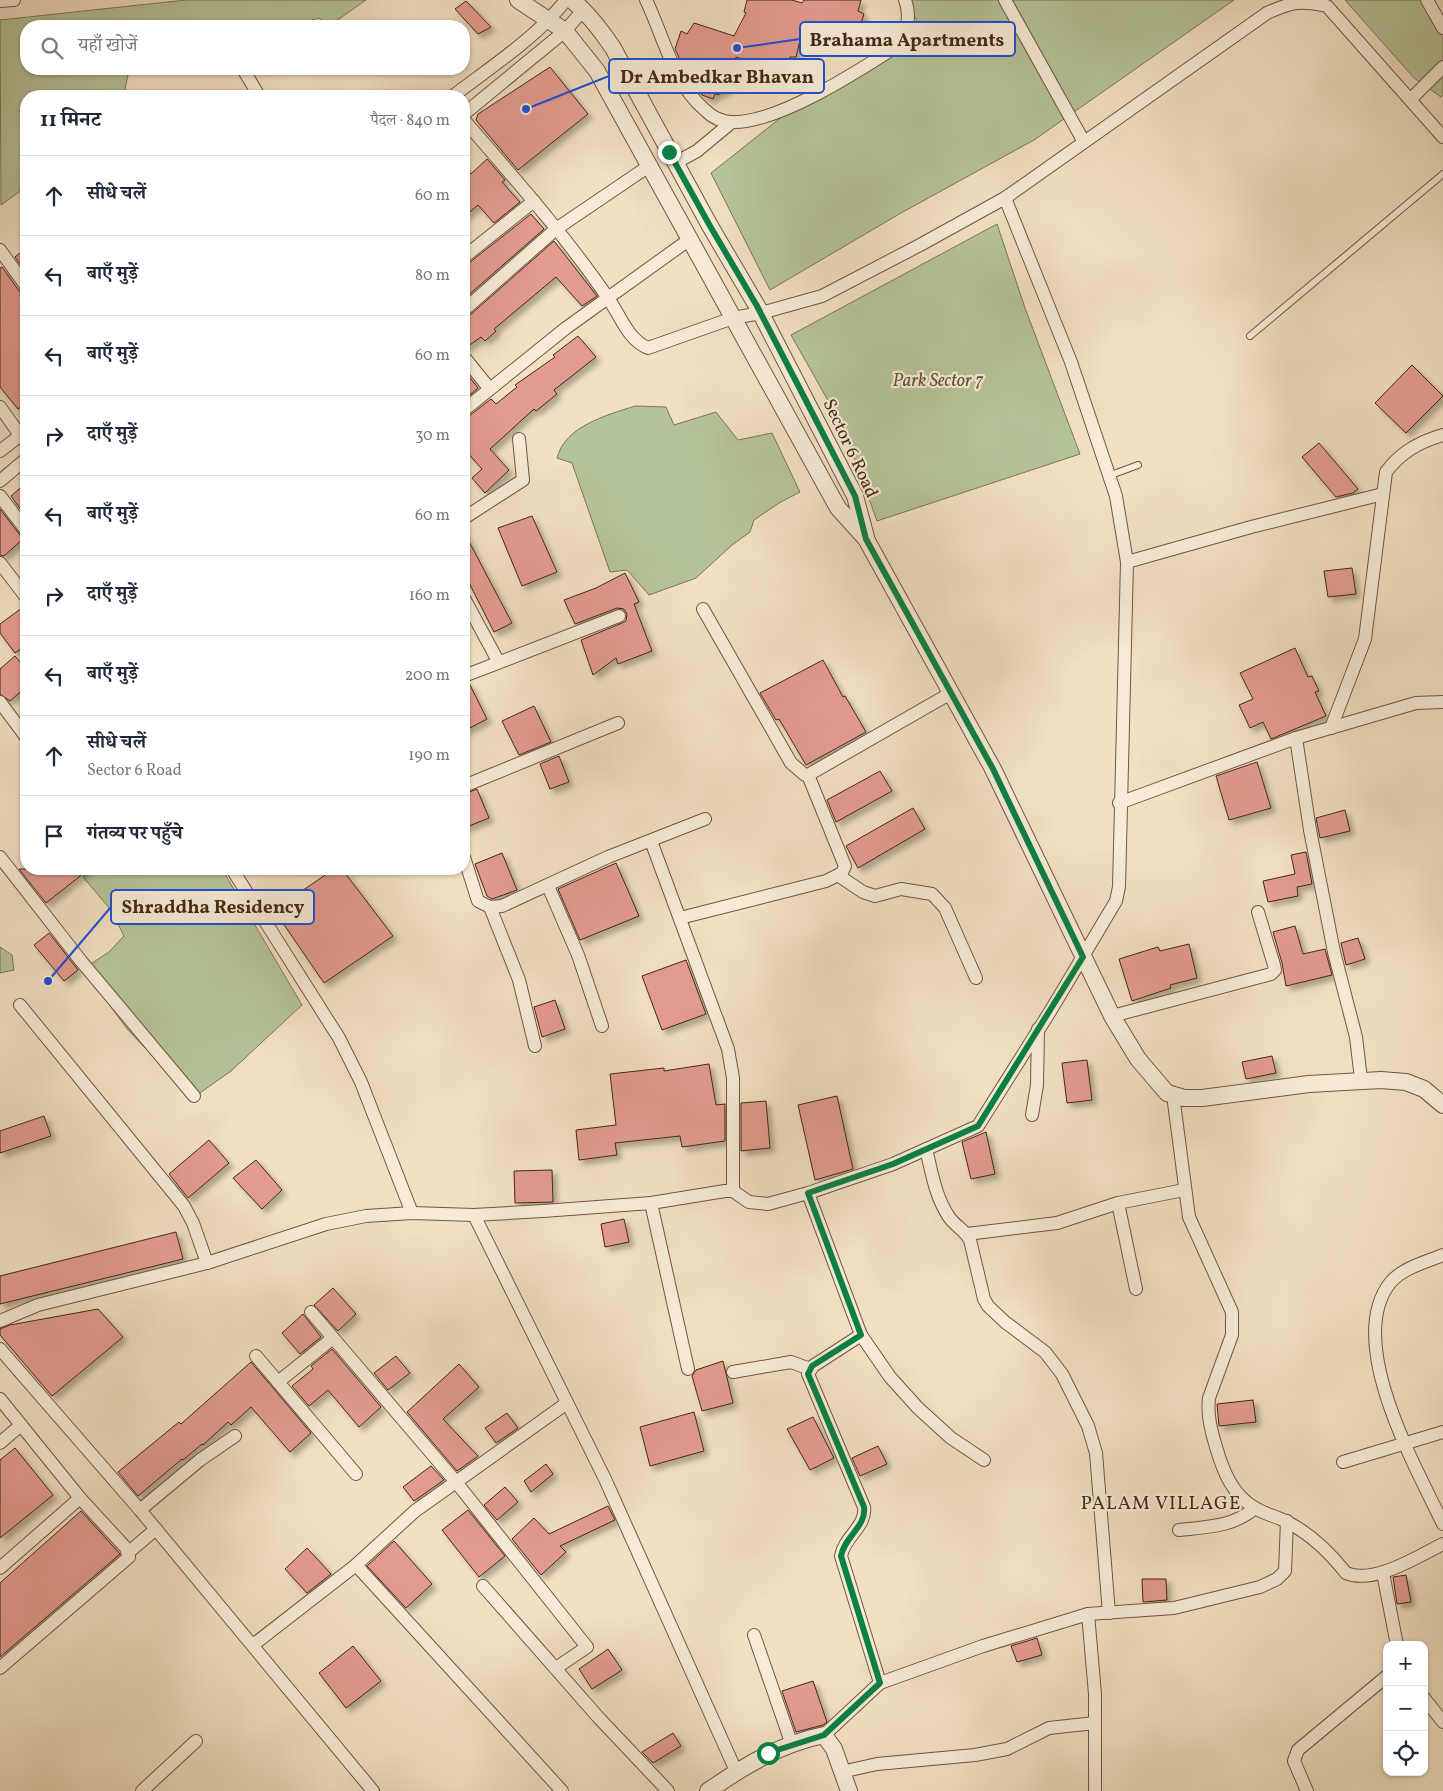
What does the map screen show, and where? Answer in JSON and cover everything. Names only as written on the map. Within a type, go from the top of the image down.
[{"type":"street","points":[[0,1],[14,0]]},
{"type":"street","name":"Sector 6 Road","points":[[518,0],[565,31],[597,71],[838,508],[866,539]]},
{"type":"street","points":[[461,90],[550,20],[566,0]]},
{"type":"street","points":[[646,0],[679,77],[705,111],[718,119],[732,122],[754,119],[796,105],[894,48],[902,38],[908,25],[908,9],[905,0]]},
{"type":"street","points":[[1005,0],[1084,142]]},
{"type":"street","points":[[470,127],[556,229],[608,299],[632,337],[639,345],[648,348],[733,318],[761,313],[822,296],[1005,198],[1267,13],[1294,1],[1309,0],[1327,6],[1443,137]]},
{"type":"street","points":[[1427,0],[1443,28]]},
{"type":"street","points":[[470,109],[565,31],[578,5]]},
{"type":"street","name":"Sector 6 Road","points":[[578,5],[613,48],[675,163],[761,313],[855,496],[866,539]]},
{"type":"street","points":[[1411,100],[1443,68]]},
{"type":"street","points":[[247,75],[255,90]]},
{"type":"street","points":[[675,163],[697,151],[732,122]]},
{"type":"street","points":[[470,305],[556,229],[649,166]]},
{"type":"street","points":[[0,1321],[38,1305],[207,1263],[326,1224],[366,1216],[412,1213],[474,1215],[651,1203],[733,1192],[749,1202],[759,1204],[808,1193],[893,1164],[978,1126],[1083,957],[1116,901],[1119,887],[1119,803],[1126,646],[1127,562],[1111,475],[1071,362],[1005,198]]},
{"type":"street","points":[[470,252],[534,201]]},
{"type":"street","points":[[470,405],[566,328],[690,238]]},
{"type":"street","points":[[0,250],[20,278]]},
{"type":"street","points":[[470,364],[490,388]]},
{"type":"street","points":[[0,407],[20,430]]},
{"type":"street","points":[[0,450],[20,435]]},
{"type":"street","points":[[1331,728],[1365,639],[1386,472],[1398,457],[1430,438],[1443,435]]},
{"type":"street","points":[[470,514],[523,480],[519,439]]},
{"type":"street","points":[[0,481],[20,464]]},
{"type":"street","points":[[1127,562],[1251,527],[1383,494]]},
{"type":"street","points":[[0,496],[20,522]]},
{"type":"street","points":[[866,539],[993,769],[1112,1016],[1138,1059],[1167,1093],[1202,1098],[1361,1079],[1406,1082],[1424,1089],[1443,1105]]},
{"type":"street","points":[[0,563],[20,589]]},
{"type":"street","points":[[470,609],[498,661]]},
{"type":"street","points":[[680,918],[826,882],[844,871],[845,866],[808,775],[805,775],[791,763],[703,609]]},
{"type":"street","points":[[470,673],[619,616]]},
{"type":"street","points":[[808,775],[951,693]]},
{"type":"street","points":[[0,702],[20,729]]},
{"type":"street","points":[[1119,803],[1296,738],[1416,704],[1443,702]]},
{"type":"street","points":[[470,784],[618,724]]},
{"type":"street","points":[[1296,738],[1310,830],[1334,952],[1356,1038],[1361,1079]]},
{"type":"street","points":[[470,875],[478,901],[490,907],[502,906],[608,857],[705,819]]},
{"type":"street","points":[[651,841],[728,1049],[733,1078],[733,1192]]},
{"type":"street","points":[[0,857],[40,910],[194,1096]]},
{"type":"street","points":[[236,875],[339,1038],[361,1082],[412,1213]]},
{"type":"street","points":[[838,876],[862,892],[875,896],[901,889],[932,894],[945,908],[976,978]]},
{"type":"street","points":[[548,886],[578,955],[602,1026]]},
{"type":"street","points":[[490,907],[519,980],[535,1046]]},
{"type":"street","points":[[1112,1016],[1271,974],[1274,970],[1274,965],[1258,912]]},
{"type":"street","points":[[20,1005],[184,1206],[193,1223],[207,1263]]},
{"type":"street","points":[[1032,1116],[1037,1085],[1038,1029]]},
{"type":"street","points":[[1173,1095],[1184,1190],[1192,1227],[1232,1312],[1232,1335],[1209,1398],[1209,1419],[1223,1470],[1232,1486],[1255,1508],[1287,1521],[1318,1543],[1346,1573],[1365,1576],[1383,1572],[1443,1544]]},
{"type":"street","points":[[926,1149],[938,1200],[952,1221],[967,1234],[973,1248],[984,1299],[988,1306],[1005,1322],[1045,1352],[1062,1374],[1088,1426],[1096,1453],[1109,1612]]},
{"type":"street","points":[[967,1234],[1057,1223],[1118,1203],[1184,1190]]},
{"type":"street","points":[[808,1193],[861,1335],[890,1378],[918,1408],[950,1438],[984,1460]]},
{"type":"street","points":[[651,1203],[688,1369]]},
{"type":"street","points":[[1118,1203],[1136,1289]]},
{"type":"street","points":[[474,1215],[605,1479],[736,1771]]},
{"type":"street","points":[[1443,1255],[1398,1275],[1390,1283],[1383,1295],[1374,1326],[1376,1359],[1389,1403],[1443,1524]]},
{"type":"street","points":[[311,1312],[456,1482],[587,1647],[556,1668]]},
{"type":"street","points":[[810,1369],[861,1335]]},
{"type":"street","points":[[278,1382],[333,1338]]},
{"type":"street","points":[[0,1349],[140,1510],[374,1791]]},
{"type":"street","points":[[256,1356],[356,1474]]},
{"type":"street","points":[[733,1372],[791,1362],[810,1369]]},
{"type":"street","points":[[810,1369],[809,1379],[864,1507],[864,1517],[844,1544],[841,1556],[880,1683]]},
{"type":"street","points":[[0,1399],[80,1498],[129,1552]]},
{"type":"street","points":[[252,1645],[356,1565],[415,1511],[567,1403]]},
{"type":"street","points":[[0,1442],[21,1424]]},
{"type":"street","points":[[1343,1462],[1443,1432]]},
{"type":"street","points":[[140,1510],[200,1460],[235,1436]]},
{"type":"street","points":[[0,1568],[80,1498]]},
{"type":"street","points":[[1179,1530],[1230,1524],[1244,1517],[1255,1508]]},
{"type":"street","points":[[708,1791],[760,1756],[824,1735],[880,1683],[983,1646],[1088,1614],[1174,1608],[1269,1583],[1285,1571],[1287,1521]]},
{"type":"street","points":[[0,1668],[127,1560],[129,1552],[156,1529]]},
{"type":"street","points":[[356,1565],[562,1791]]},
{"type":"street","points":[[1383,1572],[1397,1641]]},
{"type":"street","points":[[483,1586],[668,1791]]},
{"type":"street","points":[[1088,1614],[1095,1694],[1095,1791]]},
{"type":"street","points":[[754,1635],[792,1745]]},
{"type":"street","points":[[1307,1791],[1294,1761],[1298,1750],[1383,1679]]},
{"type":"street","points":[[1428,1703],[1443,1722]]},
{"type":"street","points":[[841,1772],[877,1764],[975,1756],[1007,1749],[1048,1728],[1095,1723]]},
{"type":"street","points":[[824,1735],[834,1749],[849,1791]]},
{"type":"street","points":[[142,1791],[196,1740]]},
{"type":"lane","points":[[1250,336],[1443,174]]},
{"type":"lane","points":[[1111,475],[1138,465]]},
{"type":"green space","points":[[186,0],[366,0],[338,20],[322,20],[319,18],[312,20],[20,20],[20,75],[128,75],[125,90],[20,90],[20,191],[1,205],[0,20]]},
{"type":"green space","points":[[907,0],[1234,0],[1034,140],[901,213],[770,290],[711,173],[822,85],[922,32]]},
{"type":"green space","points":[[1345,0],[1431,0],[1443,22],[1443,95],[1441,97],[1414,78]]},
{"type":"green space","name":"Park Sector 7","points":[[997,224],[1025,308],[1080,454],[877,521],[843,427],[791,335]]},
{"type":"green space","points":[[635,406],[666,407],[674,425],[716,412],[738,440],[772,433],[800,492],[779,503],[754,520],[750,532],[732,545],[696,578],[649,595],[627,570],[610,572],[572,463],[557,458],[569,438],[588,423]]},
{"type":"green space","points":[[86,875],[226,875],[302,1005],[231,1071],[197,1095],[190,1095],[128,1030],[83,969],[109,952],[124,936],[111,910],[83,877]]},
{"type":"green space","points":[[0,947],[12,955],[14,970],[0,973]]},
{"type":"building","points":[[747,0],[792,0],[802,3],[804,0],[861,0],[858,11],[864,14],[857,35],[851,33],[849,39],[804,24],[796,57],[790,57],[786,69],[780,67],[779,71],[736,57],[725,92],[720,91],[719,95],[715,94],[713,99],[702,95],[698,91],[699,86],[689,78],[675,49],[681,31],[687,34],[694,23],[734,36],[746,13],[744,12]]},
{"type":"building","points":[[466,1],[491,27],[478,34],[470,25],[470,20],[465,20],[455,9]]},
{"type":"building","points":[[550,67],[588,114],[518,170],[476,120],[478,114]]},
{"type":"building","points":[[487,159],[505,180],[502,182],[520,202],[494,223],[478,205],[470,212],[470,173],[471,174]]},
{"type":"building","points":[[531,214],[544,229],[470,294],[470,262]]},
{"type":"building","points":[[554,241],[597,296],[582,306],[556,277],[494,329],[496,331],[485,341],[481,337],[470,345],[470,315]]},
{"type":"building","points":[[20,253],[20,264],[15,257]]},
{"type":"building","points":[[2,267],[20,291],[20,407],[18,409],[0,387],[0,268]]},
{"type":"building","points":[[578,336],[596,357],[554,390],[557,394],[536,411],[534,409],[490,449],[509,470],[485,493],[472,478],[482,469],[470,456],[470,415],[491,399],[496,404],[517,387],[515,385],[555,357],[553,355]]},
{"type":"building","points":[[1412,365],[1443,396],[1406,433],[1375,403]]},
{"type":"building","points":[[470,378],[478,388],[470,395]]},
{"type":"building","points":[[1319,443],[1358,489],[1353,493],[1336,497],[1302,457]]},
{"type":"building","points":[[20,488],[20,509],[11,496]]},
{"type":"building","points":[[0,509],[20,535],[20,542],[4,556],[0,555]]},
{"type":"building","points":[[532,516],[557,572],[522,586],[498,528]]},
{"type":"building","points":[[470,543],[512,623],[494,632],[470,585]]},
{"type":"building","points":[[1352,568],[1356,594],[1328,597],[1324,571]]},
{"type":"building","points":[[625,573],[639,602],[634,604],[652,651],[618,664],[616,658],[593,675],[581,640],[626,621],[627,614],[624,609],[617,608],[575,624],[564,600],[596,588]]},
{"type":"building","points":[[20,609],[20,649],[15,653],[0,633],[0,624]]},
{"type":"building","points":[[1295,648],[1308,677],[1312,676],[1319,691],[1315,692],[1326,716],[1271,739],[1263,722],[1250,728],[1239,705],[1253,699],[1240,673]]},
{"type":"building","points":[[15,656],[20,662],[20,692],[10,701],[0,694],[0,669]]},
{"type":"building","points":[[823,660],[843,697],[845,696],[866,732],[806,765],[779,719],[776,720],[760,693]]},
{"type":"building","points":[[470,685],[487,719],[470,728]]},
{"type":"building","points":[[534,706],[551,742],[519,755],[502,721]]},
{"type":"building","points":[[559,756],[569,782],[550,789],[540,764]]},
{"type":"building","points":[[1257,762],[1271,808],[1229,820],[1216,776]]},
{"type":"building","points":[[880,771],[892,791],[836,822],[827,800]]},
{"type":"building","points":[[477,789],[489,818],[470,826],[470,792]]},
{"type":"building","points":[[913,808],[925,829],[858,868],[846,846]]},
{"type":"building","points":[[1345,810],[1350,831],[1320,838],[1316,818]]},
{"type":"building","points":[[1306,852],[1312,884],[1297,887],[1298,896],[1268,902],[1263,881],[1295,874],[1291,855]]},
{"type":"building","points":[[502,853],[517,890],[492,899],[487,896],[475,864]]},
{"type":"building","points":[[616,863],[639,916],[580,940],[558,889]]},
{"type":"building","points":[[24,875],[81,875],[46,903]]},
{"type":"building","points":[[325,875],[347,875],[393,936],[324,983],[274,910]]},
{"type":"building","points":[[1295,926],[1303,954],[1325,949],[1332,975],[1286,986],[1273,932]]},
{"type":"building","points":[[49,933],[78,970],[64,981],[34,945]]},
{"type":"building","points":[[1358,938],[1365,959],[1346,965],[1341,943]]},
{"type":"building","points":[[1189,944],[1197,978],[1170,985],[1171,988],[1132,1001],[1119,959],[1158,947],[1160,951]]},
{"type":"building","points":[[686,960],[706,1014],[662,1030],[642,976]]},
{"type":"building","points":[[555,1000],[565,1029],[542,1037],[534,1007]]},
{"type":"building","points":[[1272,1056],[1276,1073],[1246,1079],[1242,1062]]},
{"type":"building","points":[[1087,1060],[1092,1100],[1067,1103],[1062,1063]]},
{"type":"building","points":[[709,1064],[716,1105],[725,1104],[725,1141],[682,1147],[680,1136],[615,1143],[617,1155],[579,1160],[576,1130],[616,1125],[610,1074],[664,1068],[664,1071]]},
{"type":"building","points":[[837,1096],[853,1169],[815,1180],[798,1105]]},
{"type":"building","points":[[766,1101],[770,1148],[741,1151],[741,1103]]},
{"type":"building","points":[[44,1116],[51,1136],[0,1153],[0,1131]]},
{"type":"building","points":[[986,1132],[995,1174],[971,1179],[962,1142]]},
{"type":"building","points":[[209,1140],[229,1163],[188,1198],[169,1174]]},
{"type":"building","points":[[256,1160],[282,1190],[262,1209],[233,1178]]},
{"type":"building","points":[[552,1170],[553,1202],[515,1203],[514,1171]]},
{"type":"building","points":[[624,1219],[629,1242],[605,1247],[601,1224]]},
{"type":"building","points":[[176,1232],[183,1259],[0,1304],[0,1276]]},
{"type":"building","points":[[333,1288],[356,1314],[338,1331],[314,1305]]},
{"type":"building","points":[[98,1309],[123,1337],[52,1396],[0,1335],[0,1329],[10,1325]]},
{"type":"building","points":[[303,1314],[321,1337],[300,1354],[282,1333]]},
{"type":"building","points":[[332,1349],[381,1407],[359,1427],[328,1390],[309,1406],[292,1386],[313,1369],[311,1366]]},
{"type":"building","points":[[396,1356],[410,1373],[388,1390],[374,1373]]},
{"type":"building","points":[[723,1361],[733,1403],[702,1411],[692,1376],[696,1370]]},
{"type":"building","points":[[251,1362],[311,1433],[290,1452],[251,1407],[231,1425],[228,1422],[203,1445],[182,1459],[138,1496],[118,1472],[179,1422],[181,1424]]},
{"type":"building","points":[[459,1364],[479,1387],[443,1419],[478,1456],[457,1471],[407,1412]]},
{"type":"building","points":[[1253,1400],[1256,1422],[1219,1426],[1217,1404]]},
{"type":"building","points":[[694,1412],[704,1451],[650,1466],[640,1427]]},
{"type":"building","points":[[507,1413],[518,1428],[496,1443],[485,1428]]},
{"type":"building","points":[[813,1417],[834,1458],[810,1470],[787,1429]]},
{"type":"building","points":[[878,1446],[887,1464],[860,1476],[852,1458]]},
{"type":"building","points":[[15,1448],[53,1495],[0,1538],[0,1460]]},
{"type":"building","points":[[546,1464],[553,1474],[531,1492],[524,1481]]},
{"type":"building","points":[[431,1466],[444,1480],[414,1501],[403,1487]]},
{"type":"building","points":[[505,1487],[518,1502],[497,1520],[484,1505]]},
{"type":"building","points":[[608,1506],[615,1520],[560,1546],[566,1552],[541,1575],[512,1539],[534,1518],[549,1534]]},
{"type":"building","points":[[468,1510],[505,1556],[479,1577],[442,1530]]},
{"type":"building","points":[[81,1511],[120,1554],[0,1657],[0,1583]]},
{"type":"building","points":[[394,1541],[432,1584],[406,1608],[367,1566]]},
{"type":"building","points":[[307,1548],[331,1574],[307,1593],[285,1569]]},
{"type":"building","points":[[1406,1575],[1411,1602],[1397,1604],[1393,1577]]},
{"type":"building","points":[[1142,1579],[1166,1579],[1167,1600],[1143,1602]]},
{"type":"building","points":[[1037,1638],[1042,1655],[1017,1662],[1011,1646]]},
{"type":"building","points":[[353,1646],[381,1681],[346,1708],[319,1673]]},
{"type":"building","points":[[608,1649],[622,1670],[592,1689],[579,1669]]},
{"type":"building","points":[[813,1681],[827,1722],[823,1725],[796,1732],[782,1691]]},
{"type":"building","points":[[673,1733],[681,1746],[653,1763],[642,1752]]},
{"type":"place","name":"Brahama Apartments","points":[[737,48]]},
{"type":"place","name":"Dr Ambedkar Bhavan","points":[[526,109]]},
{"type":"place","name":"Shraddha Residency","points":[[48,981]]},
{"type":"district","name":"PALAM VILLAGE","points":[[1161,1502]]},
{"type":"route","points":[[669,152],[757,306],[800,389],[855,496],[866,539],[993,769],[1083,957],[978,1126],[893,1164],[808,1193],[861,1335],[812,1366],[808,1374],[864,1507],[864,1517],[844,1544],[841,1556],[880,1683],[824,1735],[809,1738],[768,1753]]}]
